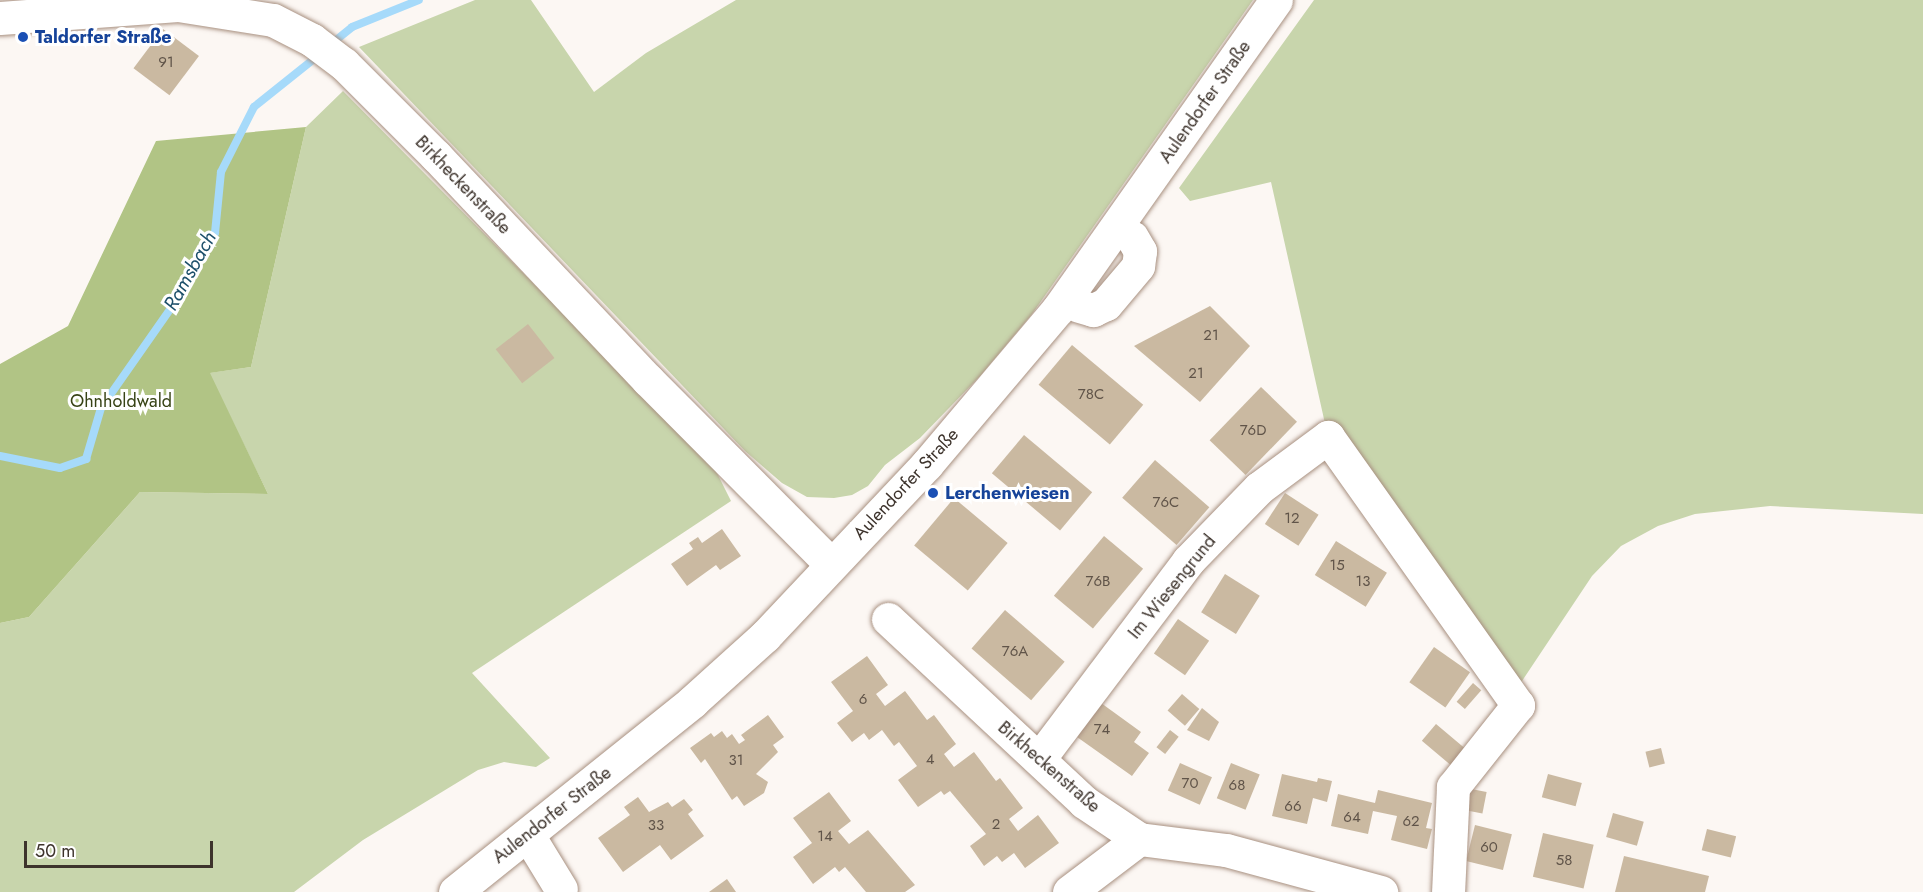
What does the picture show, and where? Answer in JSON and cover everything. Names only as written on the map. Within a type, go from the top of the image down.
[{"type":"street","name":"Aulendorfer Straße","points":[[455,892],[693,701],[765,636],[927,464],[1028,348],[1131,209],[1276,0]]},
{"type":"street","name":"Birkheckenstraße","points":[[0,18],[179,3],[273,20],[312,40],[344,64],[648,380],[831,564]]},
{"type":"street","points":[[1079,306],[1093,310],[1107,304],[1138,266],[1140,250],[1132,237]]},
{"type":"street","name":"Im Wiesengrund","points":[[1039,759],[1188,561],[1259,488],[1328,437],[1518,705],[1453,788],[1448,892]]},
{"type":"street","name":"Birkheckenstraße","points":[[888,619],[1084,802],[1139,839],[1226,850],[1381,892]]},
{"type":"street","points":[[528,835],[561,889]]},
{"type":"street","points":[[1069,892],[1139,839]]},
{"type":"green space","points":[[475,0],[531,0],[594,92],[646,53],[736,0],[1253,0],[1032,314],[981,375],[920,438],[885,465],[868,486],[852,495],[834,498],[807,497],[782,483],[745,451],[359,47]]},
{"type":"green space","points":[[1314,0],[1923,0],[1923,514],[1770,506],[1695,514],[1658,526],[1621,546],[1592,576],[1516,690],[1328,437],[1271,182],[1190,201],[1179,188]]},
{"type":"green space","points":[[343,91],[713,465],[731,501],[472,673],[550,758],[536,767],[504,762],[478,770],[363,840],[294,892],[0,892],[0,623],[29,617],[140,492],[268,494],[209,373],[251,367],[306,127]]},
{"type":"green space","name":"Ohnholdwald","points":[[306,127],[251,367],[210,373],[268,494],[140,492],[29,617],[0,623],[0,364],[68,326],[156,141]]},
{"type":"building","points":[[163,29],[199,56],[169,95],[134,68]]},
{"type":"building","points":[[1210,306],[1250,346],[1200,402],[1134,346]]},
{"type":"building","points":[[528,324],[554,358],[522,383],[496,349]]},
{"type":"building","points":[[1072,345],[1143,405],[1110,445],[1039,385]]},
{"type":"building","points":[[1261,387],[1297,422],[1246,475],[1210,440]]},
{"type":"building","points":[[1024,435],[1092,492],[1060,531],[992,473]]},
{"type":"building","points":[[1155,460],[1209,507],[1177,545],[1122,498]]},
{"type":"building","points":[[1285,493],[1319,515],[1298,546],[1265,524]]},
{"type":"building","points":[[954,498],[1008,543],[968,590],[914,545]]},
{"type":"building","points":[[722,529],[741,556],[720,570],[716,565],[687,586],[671,564],[693,549],[689,543],[698,537],[702,543]]},
{"type":"building","points":[[1104,536],[1143,569],[1093,629],[1054,596]]},
{"type":"building","points":[[1336,541],[1387,573],[1366,607],[1315,575]]},
{"type":"building","points":[[1225,574],[1260,596],[1236,634],[1201,612]]},
{"type":"building","points":[[1005,610],[1065,662],[1031,700],[972,648]]},
{"type":"building","points":[[1178,619],[1209,641],[1185,675],[1154,653]]},
{"type":"building","points":[[1434,647],[1470,672],[1445,707],[1409,682]]},
{"type":"building","points":[[867,656],[888,685],[876,694],[885,706],[905,691],[927,720],[934,715],[956,744],[944,754],[954,767],[974,752],[996,781],[1000,778],[1023,808],[1009,819],[1018,831],[1038,815],[1059,843],[1025,868],[1014,853],[1002,862],[997,856],[984,866],[970,846],[986,834],[950,791],[944,795],[941,791],[918,807],[898,780],[917,766],[899,742],[894,746],[882,730],[869,740],[864,733],[852,742],[837,723],[853,711],[831,682]]},
{"type":"building","points":[[1473,683],[1481,690],[1465,709],[1457,702]]},
{"type":"building","points":[[1182,694],[1199,709],[1185,726],[1168,711]]},
{"type":"building","points":[[1101,703],[1141,732],[1134,742],[1149,753],[1132,776],[1077,737]]},
{"type":"building","points":[[1202,708],[1219,722],[1209,741],[1187,730]]},
{"type":"building","points":[[768,715],[784,737],[773,745],[778,752],[756,774],[768,782],[764,793],[744,806],[737,796],[732,800],[705,759],[701,763],[690,748],[711,733],[714,737],[722,731],[727,738],[732,734],[739,744],[745,740],[741,735]]},
{"type":"building","points":[[1436,724],[1469,752],[1455,768],[1422,741]]},
{"type":"building","points":[[1170,730],[1179,737],[1165,754],[1156,747]]},
{"type":"building","points":[[1661,748],[1665,764],[1649,767],[1645,752]]},
{"type":"building","points":[[1180,763],[1212,777],[1200,805],[1168,790]]},
{"type":"building","points":[[1231,763],[1260,775],[1246,810],[1217,798]]},
{"type":"building","points":[[1282,774],[1317,782],[1318,778],[1332,781],[1327,802],[1313,798],[1307,824],[1272,816]]},
{"type":"building","points":[[1548,774],[1582,783],[1576,806],[1542,797]]},
{"type":"building","points":[[1466,788],[1487,792],[1482,814],[1462,810]]},
{"type":"building","points":[[1378,790],[1432,803],[1426,828],[1432,829],[1427,849],[1391,840],[1397,816],[1373,811],[1368,834],[1331,826],[1338,794],[1375,803]]},
{"type":"building","points":[[829,792],[851,821],[838,831],[849,844],[868,830],[915,885],[905,892],[866,892],[845,867],[839,872],[835,867],[813,884],[793,857],[812,843],[793,818]]},
{"type":"building","points":[[638,797],[649,812],[668,802],[672,807],[684,799],[693,810],[688,814],[704,836],[671,860],[660,845],[623,872],[598,838],[630,815],[624,807]]},
{"type":"building","points":[[1613,813],[1644,822],[1637,846],[1606,837]]},
{"type":"building","points":[[1475,825],[1512,834],[1503,870],[1466,861]]},
{"type":"building","points":[[1707,829],[1736,836],[1731,858],[1702,850]]},
{"type":"building","points":[[1543,833],[1594,845],[1584,889],[1533,877]]},
{"type":"building","points":[[1624,856],[1709,876],[1705,892],[1615,892]]},
{"type":"building","points":[[727,879],[736,892],[709,892]]},
{"type":"waterway","name":"Ramsbach","points":[[330,45],[352,27],[419,0]]},
{"type":"waterway","name":"Ramsbach","points":[[0,456],[60,468],[86,459],[101,408],[178,298],[215,233],[221,172],[254,107],[319,55]]},
{"type":"place","name":"Taldorfer Straße","points":[[23,37]]},
{"type":"place","name":"Lerchenwiesen","points":[[933,493]]}]
